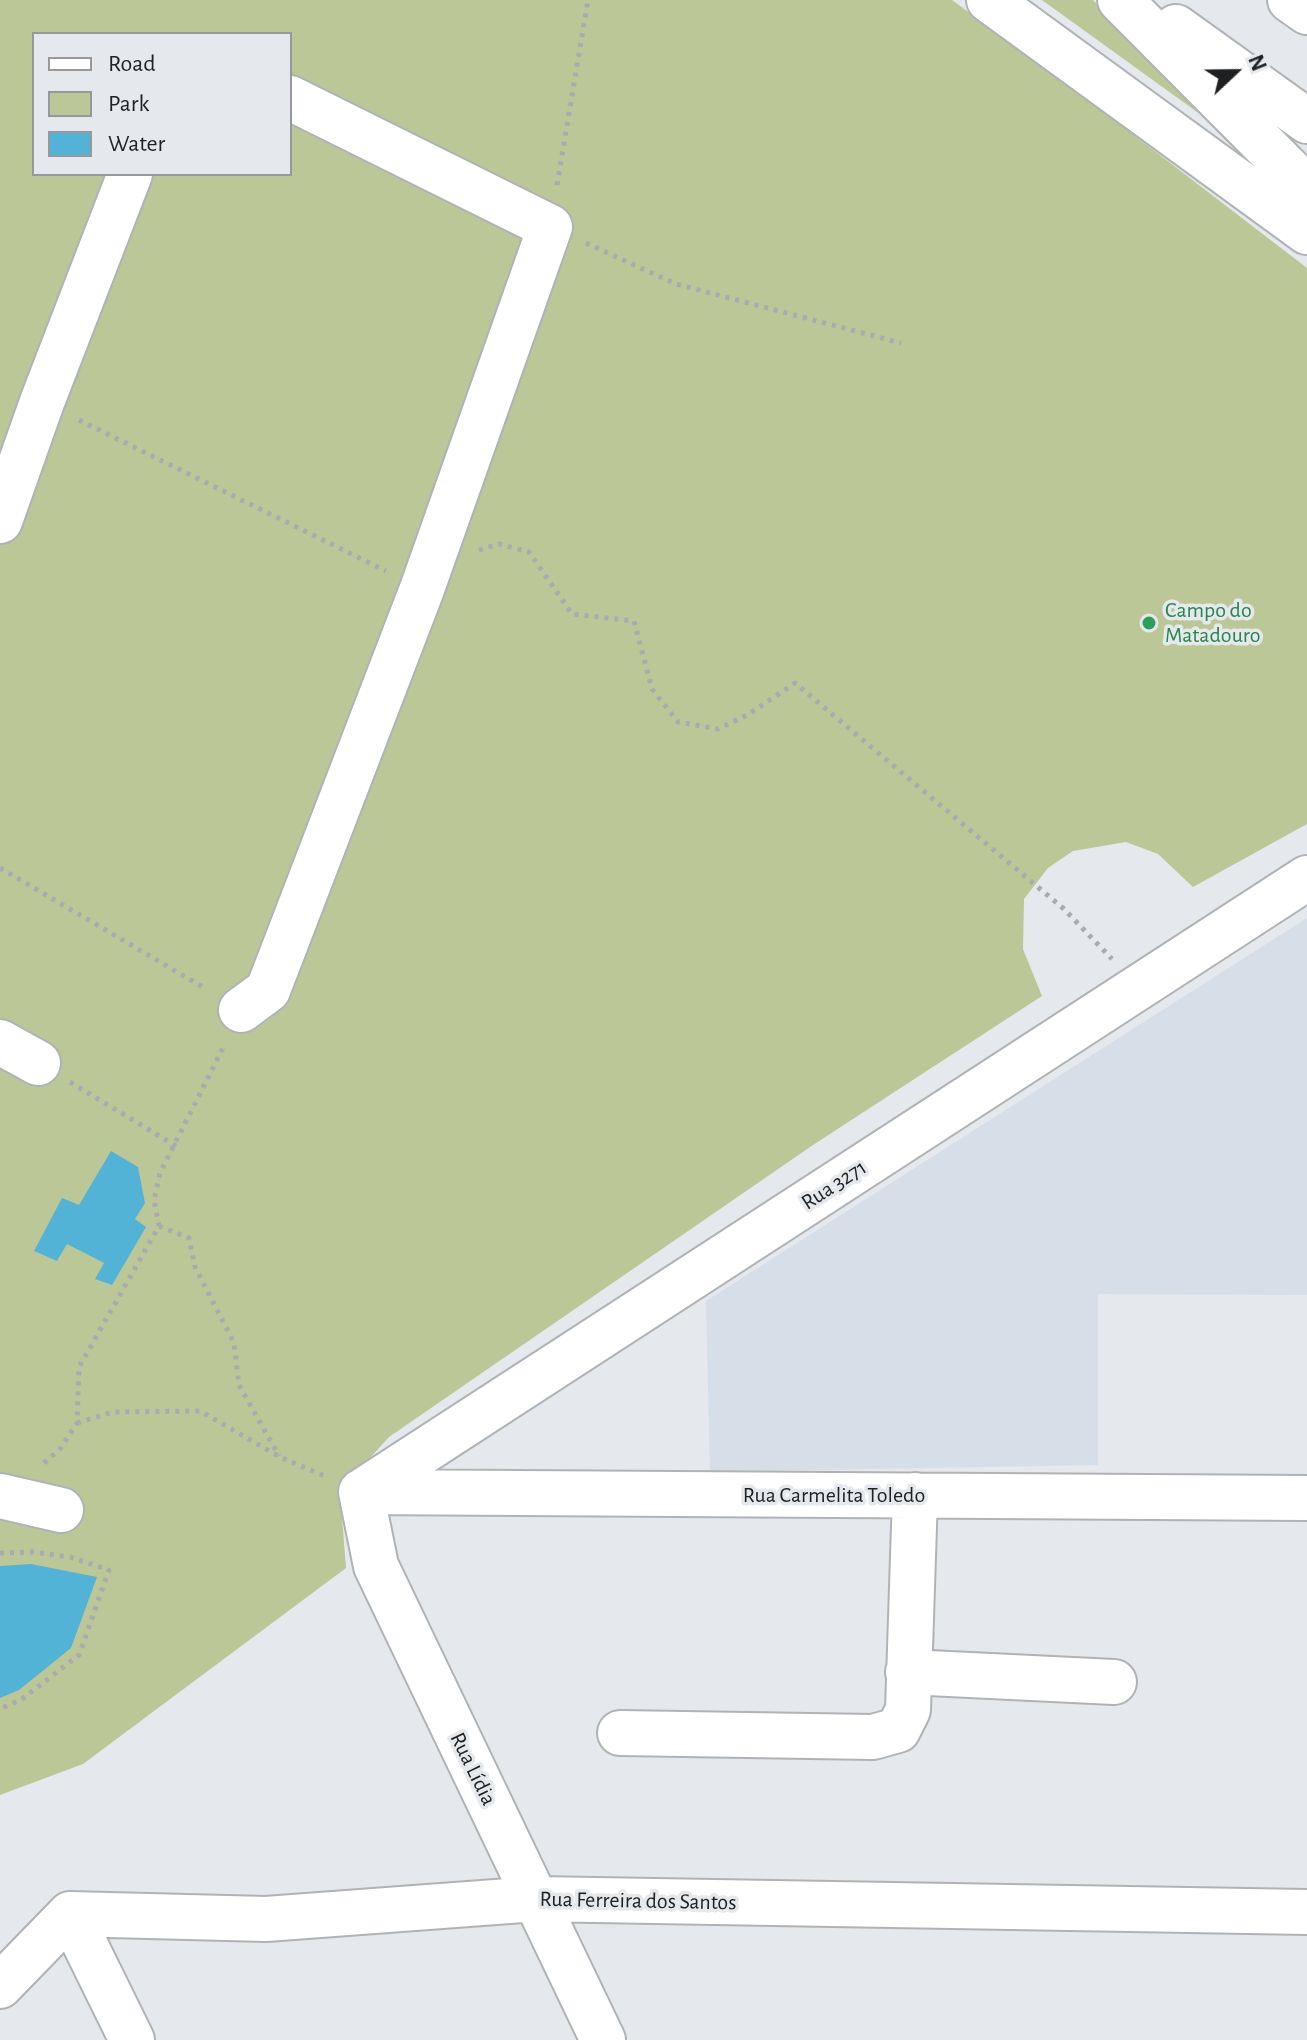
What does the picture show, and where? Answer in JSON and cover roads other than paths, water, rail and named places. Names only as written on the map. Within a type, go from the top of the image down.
[{"type":"main road","points":[[989,0],[1307,232]]},
{"type":"main road","points":[[1120,0],[1307,188]]},
{"type":"main road","points":[[1138,0],[1307,121]]},
{"type":"main road","points":[[1290,0],[1307,12]]},
{"type":"main road","points":[[241,1010],[268,990],[422,589],[550,227],[292,99]]},
{"type":"main road","points":[[0,521],[42,402],[129,176]]},
{"type":"main road","name":"Rua 3271","points":[[361,1492],[1307,878]]},
{"type":"main road","points":[[0,1042],[38,1063]]},
{"type":"main road","points":[[17,1484],[61,1510]]},
{"type":"main road","name":"Rua Carmelita Toledo","points":[[361,1492],[1307,1498]]},
{"type":"main road","name":"Rua Lídia","points":[[361,1492],[376,1566],[603,2040]]},
{"type":"main road","points":[[620,1733],[873,1737],[898,1730],[908,1710],[915,1495]]},
{"type":"main road","points":[[908,1672],[1114,1682]]},
{"type":"main road","name":"Rua Ferreira dos Santos","points":[[70,1914],[266,1919],[536,1899],[1307,1912]]},
{"type":"main road","points":[[0,1986],[70,1914],[132,2040]]},
{"type":"water","points":[[111,1151],[138,1167],[145,1203],[135,1219],[146,1227],[112,1285],[95,1279],[104,1263],[67,1244],[57,1261],[34,1251],[62,1198],[79,1205]]},
{"type":"water","points":[[31,1564],[97,1577],[71,1648],[19,1690],[0,1698],[0,1566]]},
{"type":"place","name":"Campo do Matadouro","points":[[1149,623]]}]
